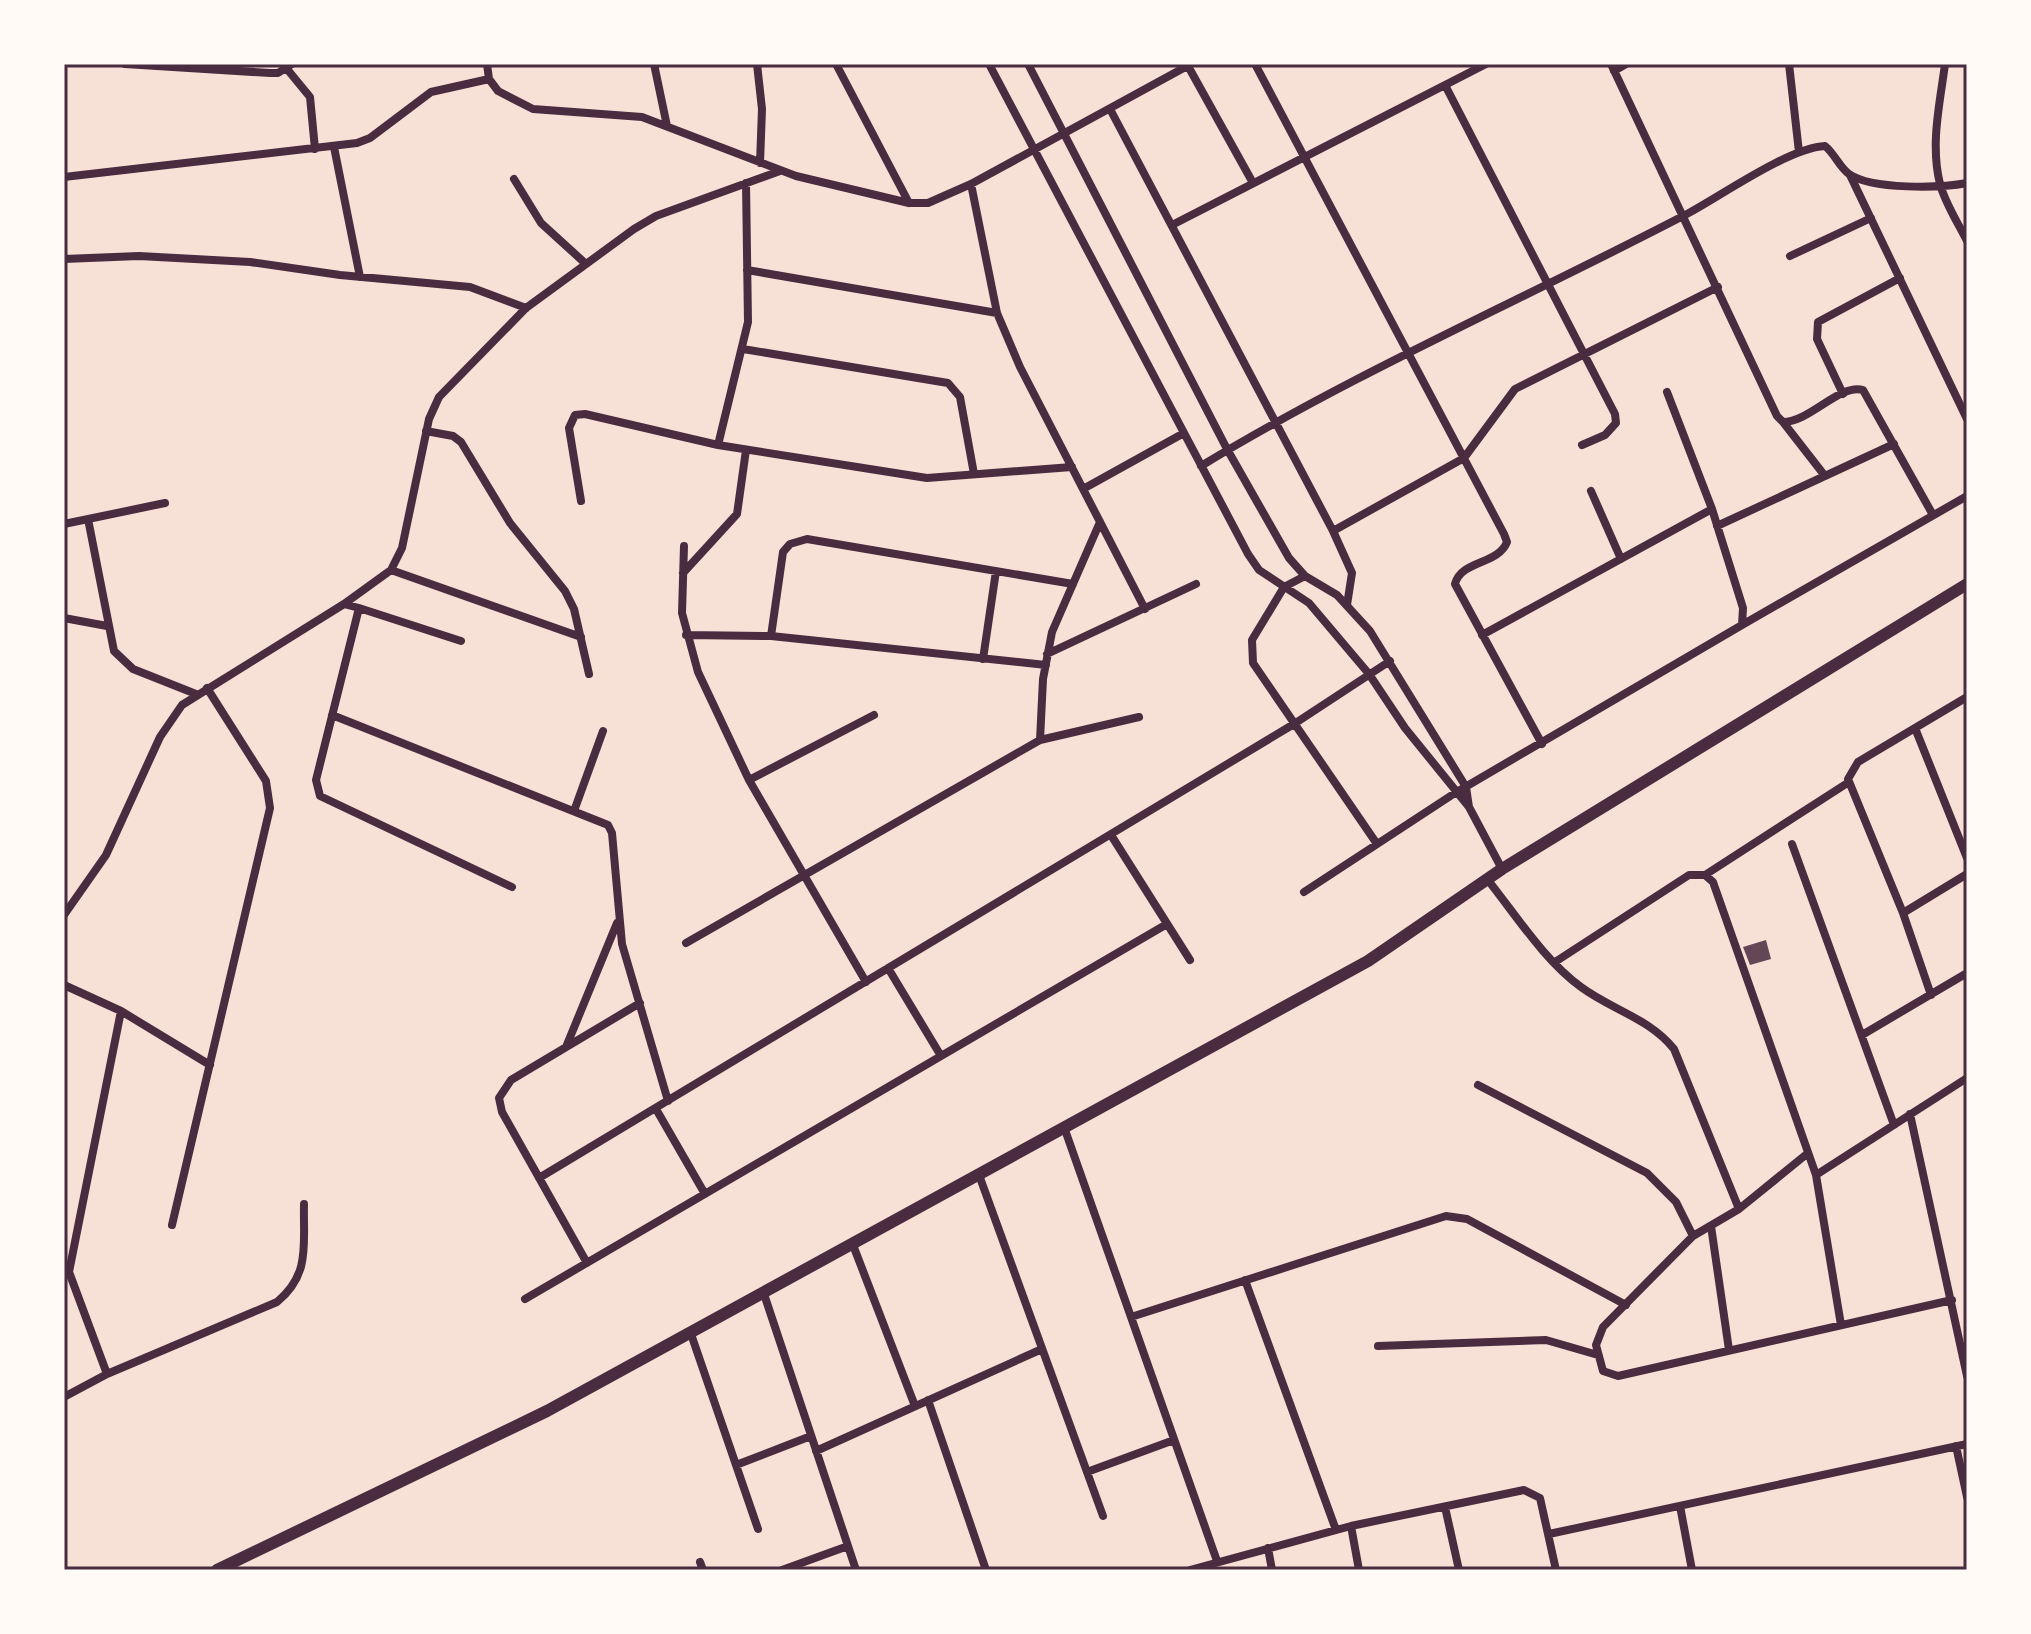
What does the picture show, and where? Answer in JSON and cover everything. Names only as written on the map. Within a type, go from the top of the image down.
[{"type":"street","points":[[125,64],[278,73],[290,66],[310,97],[315,149]]},
{"type":"street","points":[[487,64],[489,79],[509,100],[533,109],[627,114],[667,126],[780,171],[909,203],[928,203],[971,184],[1190,65],[1253,183]]},
{"type":"street","points":[[654,64],[667,126]]},
{"type":"street","points":[[757,64],[762,109],[760,163]]},
{"type":"street","points":[[836,64],[909,203]]},
{"type":"street","points":[[990,64],[1253,562],[1309,603],[1369,674],[1455,793],[1469,807],[1502,869]]},
{"type":"street","points":[[1028,64],[1227,449],[1289,558],[1305,576],[1326,587],[1347,605],[1390,661],[1466,787],[1469,807]]},
{"type":"street","points":[[1255,64],[1507,542],[1500,554],[1457,577],[1459,594],[1542,744]]},
{"type":"street","points":[[1172,225],[1486,64]]},
{"type":"street","points":[[1626,64],[1612,68],[1685,215],[1777,416],[1825,476]]},
{"type":"street","points":[[1789,64],[1799,152]]},
{"type":"street","points":[[1945,64],[1935,139],[1940,186],[1967,241]]},
{"type":"street","points":[[64,177],[334,147],[370,138],[431,92],[489,79]]},
{"type":"street","points":[[1445,85],[1585,354],[1616,423],[1605,435],[1582,445]]},
{"type":"street","points":[[1110,109],[1333,531],[1352,573],[1347,605]]},
{"type":"street","points":[[1201,466],[1227,449],[1548,281],[1685,215],[1799,152],[1825,146],[1850,175],[1967,419]]},
{"type":"street","points":[[334,147],[360,277]]},
{"type":"street","points":[[64,915],[106,855],[170,718],[196,694],[344,604],[391,570],[402,548],[426,431],[439,397],[526,308],[656,216],[780,171]]},
{"type":"street","points":[[1850,175],[1920,187],[1967,183]]},
{"type":"street","points":[[514,179],[547,230],[586,264]]},
{"type":"street","points":[[718,445],[748,322],[746,183]]},
{"type":"street","points":[[971,184],[997,313],[1020,367],[1145,609]]},
{"type":"street","points":[[1790,256],[1871,218]]},
{"type":"street","points":[[64,259],[201,258],[470,287],[526,308]]},
{"type":"street","points":[[747,270],[997,313]]},
{"type":"street","points":[[1843,394],[1817,339],[1818,322],[1900,278]]},
{"type":"street","points":[[1333,531],[1464,458],[1515,389],[1718,287]]},
{"type":"street","points":[[743,349],[948,383],[960,397],[974,474]]},
{"type":"street","points":[[1783,422],[1797,420],[1857,388],[1863,390],[1933,515]]},
{"type":"street","points":[[1667,392],[1712,509],[1743,608],[1742,625]]},
{"type":"street","points":[[581,501],[569,428],[575,415],[585,414],[718,445],[905,476],[1072,467]]},
{"type":"street","points":[[426,431],[453,436],[467,450],[510,523],[565,591],[574,609],[589,674]]},
{"type":"street","points":[[1083,489],[1184,433]]},
{"type":"street","points":[[1717,526],[1894,444]]},
{"type":"street","points":[[683,573],[737,514],[746,450]]},
{"type":"street","points":[[1591,491],[1621,559]]},
{"type":"street","points":[[1304,892],[1455,793],[1967,496]]},
{"type":"street","points":[[64,524],[165,503]]},
{"type":"street","points":[[1482,635],[1712,509]]},
{"type":"street","points":[[88,519],[110,643],[122,661],[196,694]]},
{"type":"street","points":[[1040,740],[1047,654],[1052,632],[1100,522]]},
{"type":"street","points":[[771,636],[783,552],[797,540],[807,539],[1073,584]]},
{"type":"street","points":[[684,546],[686,635],[698,672],[749,780],[866,982]]},
{"type":"street","points":[[391,570],[581,637]]},
{"type":"street","points":[[983,659],[996,571]]},
{"type":"street","points":[[1305,576],[1284,587],[1252,640],[1253,663],[1377,844]]},
{"type":"street","points":[[1047,654],[1196,584]]},
{"type":"street","points":[[217,1570],[547,1411],[1368,961],[1502,869],[1967,584]]},
{"type":"street","points":[[344,604],[461,641]]},
{"type":"street","points":[[359,608],[316,780],[320,796],[512,887]]},
{"type":"street","points":[[64,618],[107,626]]},
{"type":"street","points":[[686,635],[771,636],[1046,665]]},
{"type":"street","points":[[539,1178],[1294,724],[1390,661]]},
{"type":"street","points":[[172,1225],[268,817],[270,795],[266,781],[207,688]]},
{"type":"street","points":[[1931,995],[1903,913],[1849,782],[1850,770],[1858,762],[1967,697]]},
{"type":"street","points":[[332,715],[608,825],[612,833],[618,921],[668,1101]]},
{"type":"street","points":[[749,780],[874,715]]},
{"type":"street","points":[[686,943],[1040,740],[1139,717]]},
{"type":"street","points":[[1915,728],[1967,858]]},
{"type":"street","points":[[574,811],[603,731]]},
{"type":"street","points":[[1555,962],[1689,875],[1705,875],[1849,782]]},
{"type":"street","points":[[1111,835],[1190,960]]},
{"type":"street","points":[[1792,844],[1894,1125]]},
{"type":"street","points":[[1903,913],[1967,874]]},
{"type":"street","points":[[1705,875],[1713,882],[1816,1175],[1841,1325]]},
{"type":"street","points":[[1487,879],[1555,962],[1584,989],[1662,1034],[1674,1049],[1739,1209]]},
{"type":"street","points":[[566,1048],[618,921]]},
{"type":"street","points":[[525,1299],[1167,924]]},
{"type":"street","points":[[888,968],[941,1056]]},
{"type":"street","points":[[1862,1035],[1967,973]]},
{"type":"street","points":[[64,985],[121,1011],[210,1065]]},
{"type":"street","points":[[587,1263],[502,1112],[499,1098],[511,1080],[640,1003]]},
{"type":"street","points":[[107,1374],[67,1272],[121,1011]]},
{"type":"street","points":[[1816,1175],[1967,1078]]},
{"type":"street","points":[[1478,1085],[1647,1173],[1676,1202],[1693,1236]]},
{"type":"street","points":[[656,1109],[705,1194]]},
{"type":"street","points":[[1910,1114],[1964,1346],[1967,1376]]},
{"type":"street","points":[[1064,1127],[1217,1561]]},
{"type":"street","points":[[1808,1153],[1739,1209],[1693,1236],[1626,1305],[1598,1336],[1598,1355],[1603,1371],[1618,1376],[1952,1300]]},
{"type":"street","points":[[979,1175],[1103,1516]]},
{"type":"street","points":[[64,1397],[107,1374],[262,1309],[290,1291],[303,1264],[304,1204]]},
{"type":"street","points":[[1131,1317],[1446,1216],[1467,1219],[1626,1305]]},
{"type":"street","points":[[1711,1226],[1729,1350]]},
{"type":"street","points":[[853,1245],[915,1406]]},
{"type":"street","points":[[1245,1280],[1336,1530]]},
{"type":"street","points":[[764,1294],[856,1570]]},
{"type":"street","points":[[691,1334],[758,1529]]},
{"type":"street","points":[[1378,1346],[1546,1340],[1598,1355]]},
{"type":"street","points":[[816,1451],[1042,1349]]},
{"type":"street","points":[[928,1400],[986,1570]]},
{"type":"street","points":[[736,1465],[811,1436]]},
{"type":"street","points":[[1087,1472],[1174,1440]]},
{"type":"street","points":[[1549,1534],[1967,1444]]},
{"type":"street","points":[[1956,1446],[1967,1497]]},
{"type":"street","points":[[1190,1570],[1351,1526],[1524,1490],[1534,1492],[1544,1507],[1556,1570]]},
{"type":"street","points":[[1680,1506],[1692,1570]]},
{"type":"street","points":[[1445,1507],[1459,1570]]},
{"type":"street","points":[[1351,1526],[1359,1570]]},
{"type":"street","points":[[782,1570],[848,1546]]},
{"type":"street","points":[[1268,1548],[1272,1570]]},
{"type":"building","points":[[1766,940],[1771,959],[1750,965],[1743,947]]}]
